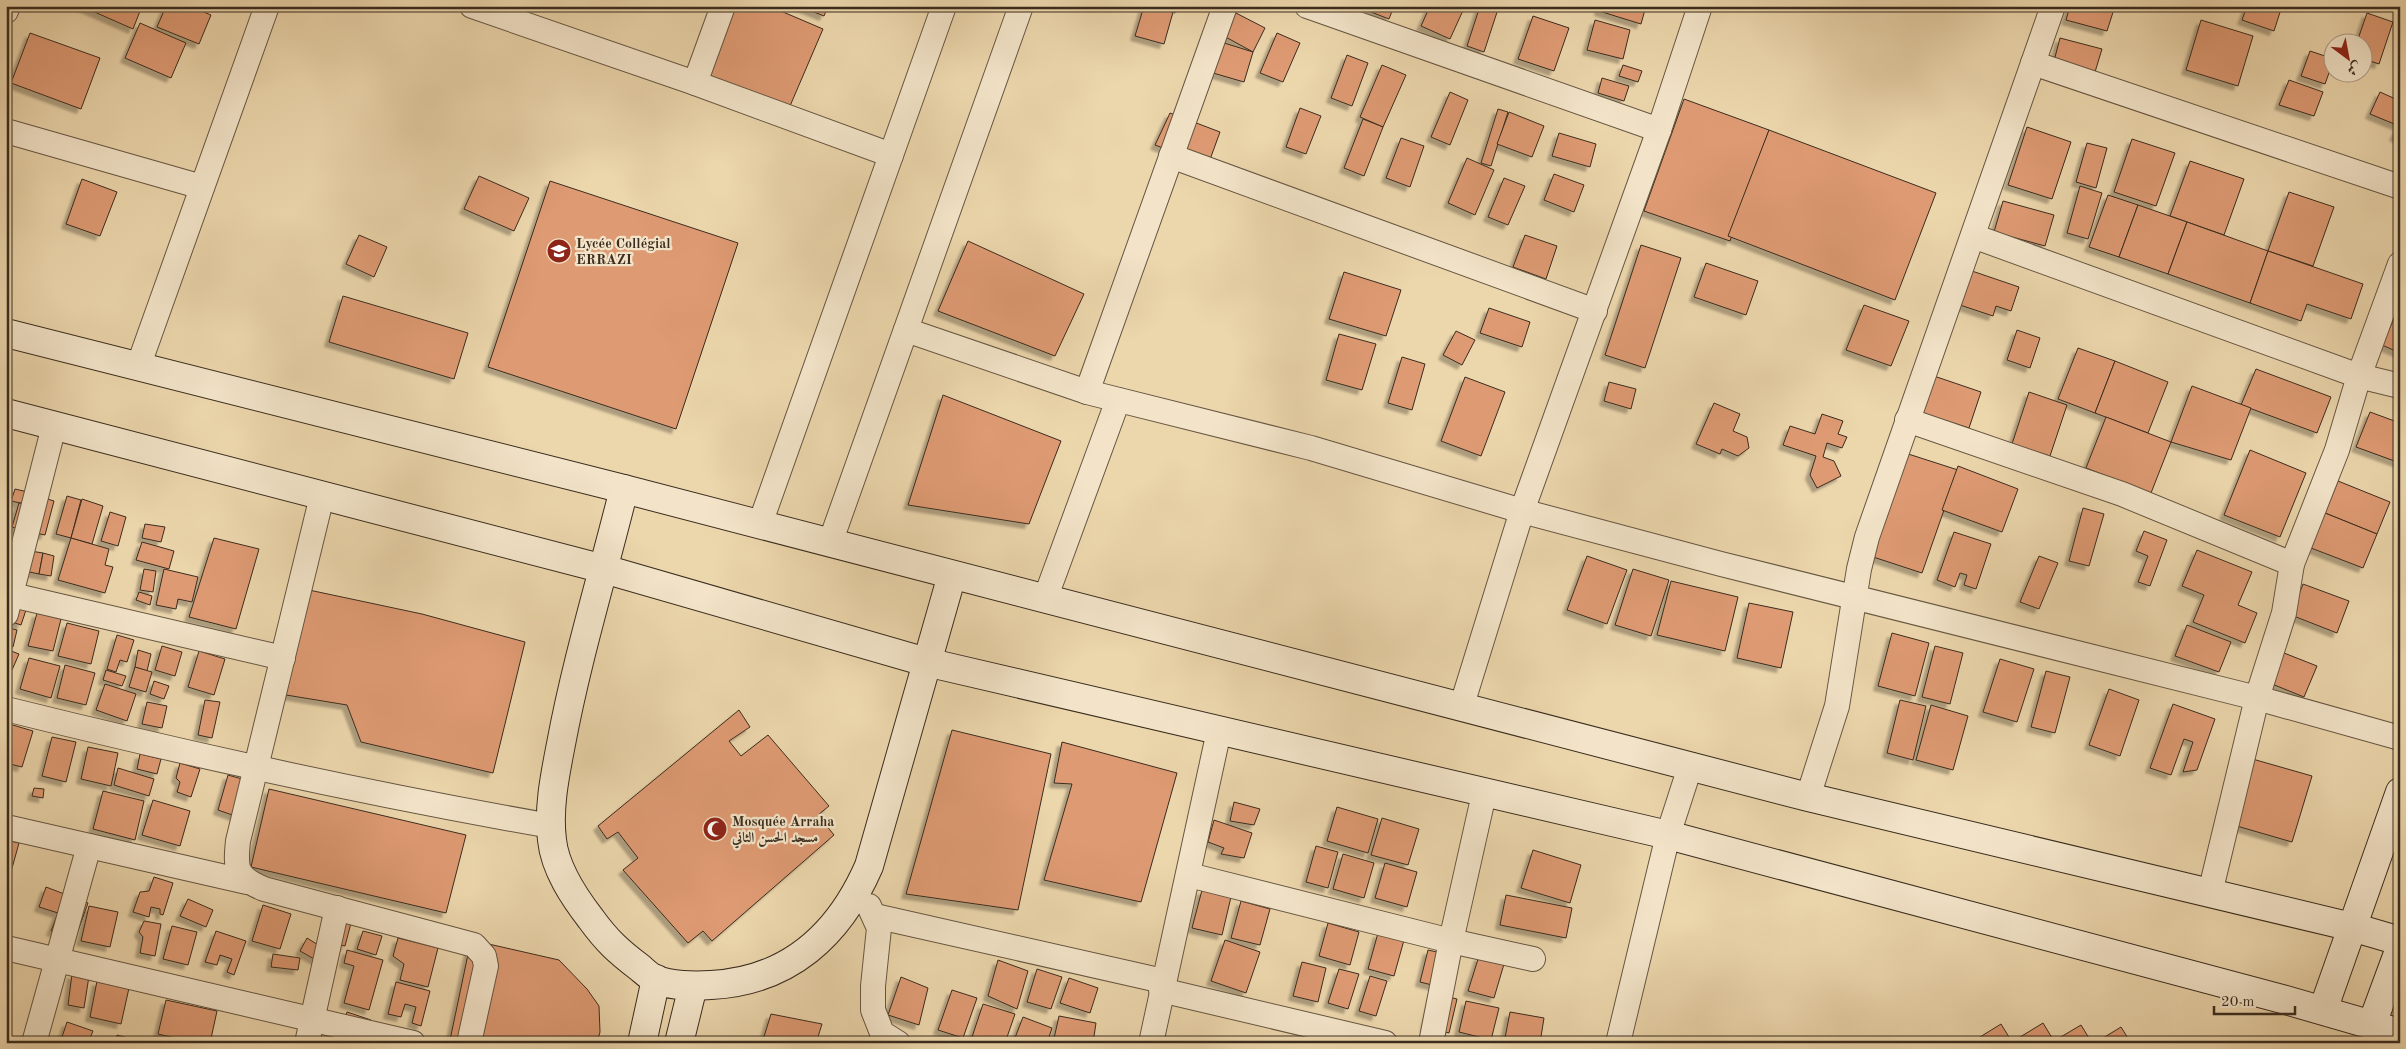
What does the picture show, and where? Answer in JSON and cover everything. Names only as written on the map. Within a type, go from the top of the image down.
[{"type":"street","points":[[6,11],[8,6]]},
{"type":"street","points":[[138,367],[267,6]]},
{"type":"street","points":[[472,6],[695,83],[891,155]]},
{"type":"street","points":[[695,83],[723,6]]},
{"type":"street","points":[[760,524],[944,6]]},
{"type":"street","points":[[830,543],[1021,6]]},
{"type":"street","points":[[1087,392],[1226,6]]},
{"type":"street","points":[[1307,6],[1659,130]]},
{"type":"street","points":[[1461,708],[1522,510],[1659,130],[1700,6]]},
{"type":"street","points":[[1808,798],[1836,706],[1854,598],[1867,537],[2053,6]]},
{"type":"street","points":[[2033,63],[2400,187]]},
{"type":"street","points":[[6,131],[202,187]]},
{"type":"street","points":[[1171,156],[1595,311]]},
{"type":"street","points":[[1973,236],[2359,376],[2400,386]]},
{"type":"street","points":[[2210,894],[2257,698],[2284,612],[2292,564],[2336,450],[2359,376],[2400,264]]},
{"type":"street","points":[[906,330],[1087,392],[1311,448],[1522,510],[1854,598],[2257,698],[2400,738]]},
{"type":"street","points":[[6,333],[760,524],[1808,798],[2400,941]]},
{"type":"street","points":[[1045,599],[1118,400]]},
{"type":"street","points":[[6,413],[604,569],[926,662],[1668,836],[2323,1010],[2400,1033]]},
{"type":"street","points":[[1907,420],[2122,494],[2292,564]]},
{"type":"street","points":[[54,426],[9,605],[283,658]]},
{"type":"street","points":[[624,489],[568,709],[554,781],[552,842],[561,871],[576,901],[609,944],[656,979],[693,986],[729,984],[758,978],[790,962],[821,942],[839,921],[857,894],[869,866],[952,575]]},
{"type":"street","points":[[247,882],[238,872],[236,860],[238,841],[322,496]]},
{"type":"street","points":[[6,709],[412,802],[552,826]]},
{"type":"street","points":[[1151,1043],[1219,732]]},
{"type":"street","points":[[1618,1043],[1668,836],[1690,767]]},
{"type":"street","points":[[2323,1010],[2400,792]]},
{"type":"street","points":[[1431,1043],[1451,941],[1484,794]]},
{"type":"street","points":[[6,828],[247,882],[264,889],[463,941],[480,949],[486,966],[468,1043]]},
{"type":"street","points":[[34,1043],[89,846]]},
{"type":"street","points":[[1189,875],[1533,960]]},
{"type":"street","points":[[857,894],[868,905],[875,916],[879,928],[872,986],[874,1033],[882,1033],[898,1043]]},
{"type":"street","points":[[307,1043],[337,908]]},
{"type":"street","points":[[875,916],[1162,986],[1384,1043]]},
{"type":"street","points":[[6,948],[413,1043]]},
{"type":"street","points":[[2372,1024],[2400,948]]},
{"type":"street","points":[[642,1043],[656,979]]},
{"type":"street","points":[[680,1043],[693,986]]},
{"type":"building","points":[[81,6],[142,6],[133,29]]},
{"type":"building","points":[[166,6],[189,6],[211,15],[199,44],[157,27]]},
{"type":"building","points":[[733,6],[769,6],[823,29],[787,113],[703,77]]},
{"type":"building","points":[[799,6],[828,6],[824,16]]},
{"type":"building","points":[[1144,6],[1173,12],[1164,44],[1135,36]]},
{"type":"building","points":[[1158,6],[1177,6],[1175,13],[1157,8]]},
{"type":"building","points":[[1373,6],[1394,6],[1389,19],[1371,12]]},
{"type":"building","points":[[1430,6],[1465,6],[1450,39],[1421,26]]},
{"type":"building","points":[[1480,6],[1499,6],[1484,52],[1467,46]]},
{"type":"building","points":[[1600,6],[1646,6],[1641,24],[1599,11]]},
{"type":"building","points":[[2070,6],[2115,6],[2107,31],[2066,20]]},
{"type":"building","points":[[2247,6],[2282,6],[2274,31],[2242,20]]},
{"type":"building","points":[[1234,12],[1265,28],[1253,52],[1222,35]]},
{"type":"building","points":[[2367,13],[2393,22],[2379,64],[2374,62],[2374,32],[2360,32]]},
{"type":"building","points":[[1533,16],[1569,28],[1554,71],[1518,59]]},
{"type":"building","points":[[1595,20],[1630,30],[1623,59],[1587,50]]},
{"type":"building","points":[[2201,20],[2253,36],[2238,86],[2186,70]]},
{"type":"building","points":[[140,23],[186,43],[171,78],[125,58]]},
{"type":"building","points":[[30,33],[100,58],[81,109],[11,83]]},
{"type":"building","points":[[1277,33],[1300,43],[1283,82],[1260,73]]},
{"type":"building","points":[[2060,38],[2102,49],[2095,72],[2054,61]]},
{"type":"building","points":[[1221,42],[1253,52],[1244,82],[1213,73]]},
{"type":"building","points":[[2310,51],[2324,56],[2325,84],[2301,76]]},
{"type":"building","points":[[1347,55],[1368,63],[1352,106],[1331,98]]},
{"type":"building","points":[[1382,65],[1406,75],[1383,127],[1360,117]]},
{"type":"building","points":[[1623,65],[1642,71],[1638,82],[1619,76]]},
{"type":"building","points":[[1602,78],[1629,86],[1624,101],[1598,93]]},
{"type":"building","points":[[2289,80],[2323,92],[2314,116],[2279,105]]},
{"type":"building","points":[[1450,92],[1468,100],[1450,145],[1431,137]]},
{"type":"building","points":[[2380,92],[2400,101],[2400,139],[2394,136],[2399,126],[2370,114]]},
{"type":"building","points":[[1684,99],[1769,130],[1730,241],[1644,211]]},
{"type":"building","points":[[1300,108],[1321,116],[1306,154],[1286,147]]},
{"type":"building","points":[[1498,109],[1508,112],[1491,166],[1481,163]]},
{"type":"building","points":[[1509,112],[1544,126],[1532,157],[1497,144]]},
{"type":"building","points":[[1170,113],[1220,132],[1208,165],[1155,145]]},
{"type":"building","points":[[1363,119],[1383,127],[1364,176],[1344,168]]},
{"type":"building","points":[[2027,127],[2071,142],[2052,199],[2008,185]]},
{"type":"building","points":[[1769,130],[1936,193],[1895,300],[1728,236]]},
{"type":"building","points":[[1559,133],[1596,144],[1590,167],[1552,156]]},
{"type":"building","points":[[1401,138],[1424,146],[1410,187],[1386,178]]},
{"type":"building","points":[[2132,139],[2175,153],[2156,206],[2114,192]]},
{"type":"building","points":[[2087,143],[2107,148],[2096,188],[2076,182]]},
{"type":"building","points":[[1467,158],[1494,170],[1475,215],[1448,203]]},
{"type":"building","points":[[2190,161],[2244,179],[2224,235],[2170,216]]},
{"type":"building","points":[[1554,174],[1584,185],[1574,212],[1544,200]]},
{"type":"building","points":[[479,176],[529,198],[514,231],[464,209]]},
{"type":"building","points":[[1504,178],[1525,186],[1508,225],[1488,217]]},
{"type":"building","points":[[82,179],[117,192],[100,236],[66,224]]},
{"type":"building","points":[[550,181],[738,243],[676,429],[488,367]]},
{"type":"building","points":[[2080,186],[2102,193],[2088,239],[2067,233]]},
{"type":"building","points":[[2289,192],[2334,207],[2313,266],[2268,251]]},
{"type":"building","points":[[2108,195],[2138,205],[2119,257],[2089,247]]},
{"type":"building","points":[[2003,201],[2054,215],[2045,246],[1994,232]]},
{"type":"building","points":[[2138,205],[2187,222],[2168,274],[2119,257]]},
{"type":"building","points":[[2187,222],[2268,251],[2250,303],[2168,274]]},
{"type":"building","points":[[359,235],[387,247],[374,277],[346,264]]},
{"type":"building","points":[[1525,235],[1557,246],[1546,279],[1513,267]]},
{"type":"building","points":[[968,241],[1084,294],[1055,356],[938,311]]},
{"type":"building","points":[[1641,245],[1681,258],[1645,368],[1605,355]]},
{"type":"building","points":[[2268,251],[2363,284],[2351,319],[2307,304],[2301,321],[2250,303]]},
{"type":"building","points":[[1706,263],[1758,281],[1746,315],[1694,297]]},
{"type":"building","points":[[1969,270],[2019,287],[2011,311],[1996,306],[1993,316],[1954,303]]},
{"type":"building","points":[[1344,272],[1401,290],[1386,336],[1329,319]]},
{"type":"building","points":[[343,296],[468,333],[454,379],[329,342]]},
{"type":"building","points":[[1864,305],[1909,321],[1891,366],[1846,350]]},
{"type":"building","points":[[1489,308],[1530,322],[1522,347],[1480,333]]},
{"type":"building","points":[[2397,312],[2400,313],[2400,353],[2382,345]]},
{"type":"building","points":[[2017,330],[2040,338],[2030,368],[2007,360]]},
{"type":"building","points":[[1456,331],[1475,340],[1462,365],[1443,355]]},
{"type":"building","points":[[1339,334],[1376,344],[1362,390],[1326,380]]},
{"type":"building","points":[[2078,348],[2115,361],[2095,413],[2058,399]]},
{"type":"building","points":[[1402,357],[1425,364],[1412,410],[1388,403]]},
{"type":"building","points":[[2115,361],[2168,382],[2148,433],[2095,413]]},
{"type":"building","points":[[2256,369],[2331,397],[2317,433],[2241,405]]},
{"type":"building","points":[[1931,375],[1981,392],[1969,428],[1919,412]]},
{"type":"building","points":[[1465,377],[1505,392],[1481,456],[1441,441]]},
{"type":"building","points":[[1609,382],[1636,389],[1631,409],[1604,401]]},
{"type":"building","points":[[2192,386],[2251,408],[2231,460],[2171,442]]},
{"type":"building","points":[[2029,392],[2067,405],[2050,456],[2012,444]]},
{"type":"building","points":[[943,395],[1061,441],[1029,524],[908,505]]},
{"type":"building","points":[[1714,403],[1740,414],[1733,431],[1747,437],[1749,448],[1738,456],[1722,449],[1720,454],[1696,444]]},
{"type":"building","points":[[2370,412],[2400,423],[2400,463],[2356,447]]},
{"type":"building","points":[[1822,414],[1843,421],[1838,434],[1847,437],[1842,448],[1827,443],[1823,457],[1834,461],[1841,476],[1817,488],[1810,475],[1816,456],[1783,445],[1790,426],[1815,434]]},
{"type":"building","points":[[2106,417],[2171,442],[2151,493],[2086,468]]},
{"type":"building","points":[[2250,450],[2306,473],[2280,537],[2224,515]]},
{"type":"building","points":[[1899,451],[1958,470],[1922,573],[1864,554]]},
{"type":"building","points":[[1958,466],[2018,489],[2002,532],[1942,510]]},
{"type":"building","points":[[2338,481],[2390,502],[2377,534],[2325,513]]},
{"type":"building","points":[[15,489],[28,492],[25,504],[11,501]]},
{"type":"building","points":[[67,496],[81,500],[71,538],[56,534]]},
{"type":"building","points":[[41,497],[54,501],[45,535],[31,532]]},
{"type":"building","points":[[82,499],[103,506],[92,544],[71,538]]},
{"type":"building","points":[[19,503],[30,505],[23,530],[12,527]]},
{"type":"building","points":[[2083,508],[2104,514],[2089,566],[2069,561]]},
{"type":"building","points":[[110,512],[126,517],[118,546],[101,541]]},
{"type":"building","points":[[2325,513],[2377,534],[2363,568],[2311,548]]},
{"type":"building","points":[[145,524],[165,527],[161,542],[142,538]]},
{"type":"building","points":[[2144,531],[2167,540],[2150,586],[2138,582],[2148,556],[2136,551]]},
{"type":"building","points":[[1954,532],[1991,544],[1976,589],[1964,585],[1967,575],[1960,573],[1955,587],[1937,580]]},
{"type":"building","points":[[71,538],[109,549],[105,565],[113,567],[105,593],[58,580]]},
{"type":"building","points":[[214,538],[259,549],[236,629],[189,617]]},
{"type":"building","points":[[142,542],[174,551],[169,569],[136,560]]},
{"type":"building","points":[[24,550],[43,553],[39,574],[20,570]]},
{"type":"building","points":[[2197,550],[2252,572],[2238,605],[2257,613],[2245,643],[2193,622],[2204,595],[2182,586]]},
{"type":"building","points":[[43,553],[54,556],[51,576],[39,574]]},
{"type":"building","points":[[1587,556],[1627,570],[1607,624],[1567,610]]},
{"type":"building","points":[[2039,556],[2058,563],[2039,609],[2020,602]]},
{"type":"building","points":[[144,569],[156,571],[153,592],[140,590]]},
{"type":"building","points":[[164,569],[198,577],[192,602],[178,599],[176,609],[156,605]]},
{"type":"building","points":[[1633,569],[1669,580],[1651,636],[1615,625]]},
{"type":"building","points":[[1671,581],[1738,597],[1725,651],[1657,635]]},
{"type":"building","points":[[2303,584],[2349,601],[2337,633],[2291,615]]},
{"type":"building","points":[[309,590],[422,614],[525,642],[493,773],[361,742],[347,705],[274,693]]},
{"type":"building","points":[[139,592],[152,596],[150,605],[136,600]]},
{"type":"building","points":[[1749,603],[1793,612],[1781,668],[1737,658]]},
{"type":"building","points":[[13,606],[26,610],[21,625],[9,621]]},
{"type":"building","points":[[37,613],[61,619],[53,651],[28,646]]},
{"type":"building","points":[[67,623],[99,631],[91,664],[58,656]]},
{"type":"building","points":[[2187,625],[2231,642],[2219,672],[2175,656]]},
{"type":"building","points":[[6,627],[17,630],[13,647],[6,645]]},
{"type":"building","points":[[1892,633],[1929,643],[1915,696],[1878,686]]},
{"type":"building","points":[[117,635],[134,640],[127,662],[120,660],[116,672],[107,669]]},
{"type":"building","points":[[162,646],[182,652],[175,676],[155,670]]},
{"type":"building","points":[[1935,646],[1963,653],[1950,704],[1922,697]]},
{"type":"building","points":[[6,649],[19,654],[12,670],[6,668]]},
{"type":"building","points":[[138,650],[151,654],[147,671],[135,667]]},
{"type":"building","points":[[199,651],[225,659],[214,695],[188,687]]},
{"type":"building","points":[[2284,653],[2317,666],[2304,697],[2272,684]]},
{"type":"building","points":[[29,658],[60,666],[51,698],[20,689]]},
{"type":"building","points":[[2000,659],[2034,669],[2017,722],[1983,712]]},
{"type":"building","points":[[65,665],[95,673],[86,705],[57,698]]},
{"type":"building","points":[[135,667],[152,672],[146,692],[129,687]]},
{"type":"building","points":[[106,670],[126,676],[122,686],[103,680]]},
{"type":"building","points":[[2046,671],[2070,677],[2055,733],[2031,727]]},
{"type":"building","points":[[154,681],[169,686],[164,699],[150,694]]},
{"type":"building","points":[[105,684],[136,694],[127,721],[96,710]]},
{"type":"building","points":[[2109,689],[2139,700],[2120,756],[2089,745]]},
{"type":"building","points":[[205,700],[220,702],[212,738],[198,735]]},
{"type":"building","points":[[1900,700],[1926,706],[1913,760],[1887,753]]},
{"type":"building","points":[[147,702],[167,706],[162,728],[142,724]]},
{"type":"building","points":[[2173,704],[2215,719],[2197,770],[2183,772],[2193,742],[2184,739],[2171,775],[2150,768]]},
{"type":"building","points":[[1931,705],[1968,716],[1953,770],[1916,760]]},
{"type":"building","name":"Mosquée Arraha مسجد الحسن الثاني","points":[[739,710],[750,727],[729,741],[741,756],[768,735],[829,806],[818,815],[834,835],[712,941],[703,931],[688,943],[623,870],[638,858],[618,832],[607,839],[598,826]]},
{"type":"building","points":[[6,723],[33,731],[22,767],[6,763]]},
{"type":"building","points":[[952,730],[1051,754],[1018,910],[906,894]]},
{"type":"building","points":[[52,737],[76,742],[66,782],[42,776]]},
{"type":"building","points":[[1062,742],[1177,773],[1141,902],[1044,880],[1072,784],[1054,783]]},
{"type":"building","points":[[88,747],[118,753],[111,786],[81,779]]},
{"type":"building","points":[[140,754],[161,759],[157,774],[137,769]]},
{"type":"building","points":[[2242,756],[2312,776],[2292,842],[2223,822]]},
{"type":"building","points":[[180,763],[200,769],[191,797],[177,792],[180,782],[176,778]]},
{"type":"building","points":[[118,768],[154,779],[149,796],[114,785]]},
{"type":"building","points":[[228,775],[249,781],[238,817],[218,810]]},
{"type":"building","points":[[34,788],[44,789],[43,798],[32,796]]},
{"type":"building","points":[[269,789],[466,835],[446,913],[251,867]]},
{"type":"building","points":[[103,791],[144,801],[135,840],[93,829]]},
{"type":"building","points":[[153,800],[190,811],[180,846],[142,835]]},
{"type":"building","points":[[1234,802],[1260,809],[1254,825],[1230,821]]},
{"type":"building","points":[[1337,807],[1378,819],[1368,853],[1327,841]]},
{"type":"building","points":[[1382,818],[1419,829],[1408,865],[1371,855]]},
{"type":"building","points":[[1214,820],[1252,833],[1244,858],[1221,854],[1224,848],[1208,842]]},
{"type":"building","points":[[6,840],[19,843],[9,879],[6,878]]},
{"type":"building","points":[[1316,846],[1338,852],[1328,888],[1306,882]]},
{"type":"building","points":[[1533,850],[1581,865],[1570,903],[1521,888]]},
{"type":"building","points":[[1343,854],[1374,863],[1364,898],[1333,889]]},
{"type":"building","points":[[1385,863],[1417,872],[1407,907],[1375,898]]},
{"type":"building","points":[[154,877],[173,883],[163,915],[160,914],[160,909],[151,907],[149,917],[133,912],[140,892],[149,891]]},
{"type":"building","points":[[6,886],[10,886],[6,912]]},
{"type":"building","points":[[46,887],[88,903],[75,939],[51,931],[58,913],[39,907]]},
{"type":"building","points":[[1202,890],[1231,897],[1222,935],[1192,928]]},
{"type":"building","points":[[1506,895],[1572,908],[1566,938],[1500,925]]},
{"type":"building","points":[[188,899],[213,910],[206,927],[180,916]]},
{"type":"building","points":[[1241,901],[1270,909],[1260,945],[1231,938]]},
{"type":"building","points":[[263,905],[291,914],[280,949],[252,941]]},
{"type":"building","points":[[89,906],[118,912],[110,947],[81,941]]},
{"type":"building","points":[[337,920],[351,923],[345,946],[332,943]]},
{"type":"building","points":[[144,921],[161,924],[155,956],[140,953],[143,937],[139,932]]},
{"type":"building","points":[[1328,923],[1359,932],[1350,965],[1319,956]]},
{"type":"building","points":[[172,926],[197,932],[188,965],[163,959]]},
{"type":"building","points":[[216,931],[246,941],[234,975],[227,972],[232,959],[220,955],[217,965],[205,962]]},
{"type":"building","points":[[363,931],[382,936],[376,955],[357,949]]},
{"type":"building","points":[[1378,933],[1404,940],[1394,976],[1368,969]]},
{"type":"building","points":[[307,938],[323,948],[316,960],[300,951]]},
{"type":"building","points":[[398,938],[438,948],[428,987],[400,980],[404,964],[393,956]]},
{"type":"building","points":[[471,940],[559,960],[587,989],[599,1006],[600,1032],[597,1043],[467,1043],[450,1040]]},
{"type":"building","points":[[1225,940],[1260,952],[1246,993],[1211,981]]},
{"type":"building","points":[[347,950],[383,960],[369,1010],[344,1003],[354,966],[344,963]]},
{"type":"building","points":[[1428,950],[1459,957],[1452,990],[1420,982]]},
{"type":"building","points":[[273,954],[300,958],[298,970],[271,967]]},
{"type":"building","points":[[1479,956],[1504,964],[1494,998],[1468,991]]},
{"type":"building","points":[[998,960],[1028,971],[1017,1009],[988,996]]},
{"type":"building","points":[[1302,962],[1326,968],[1318,1002],[1293,996]]},
{"type":"building","points":[[1037,969],[1062,977],[1051,1009],[1027,1002]]},
{"type":"building","points":[[1339,969],[1359,974],[1348,1009],[1328,1003]]},
{"type":"building","points":[[72,974],[89,976],[84,1008],[68,1005]]},
{"type":"building","points":[[1370,976],[1387,981],[1376,1016],[1359,1011]]},
{"type":"building","points":[[901,977],[928,988],[919,1025],[888,1015]]},
{"type":"building","points":[[1069,978],[1098,988],[1090,1013],[1060,1003]]},
{"type":"building","points":[[97,981],[129,988],[121,1024],[90,1017]]},
{"type":"building","points":[[396,982],[430,991],[421,1026],[412,1023],[416,1007],[405,1004],[401,1017],[388,1014]]},
{"type":"building","points":[[952,990],[977,998],[963,1038],[938,1030]]},
{"type":"building","points":[[1433,993],[1457,999],[1449,1033],[1425,1027]]},
{"type":"building","points":[[166,1000],[217,1011],[210,1043],[197,1043],[158,1034]]},
{"type":"building","points":[[1466,1001],[1499,1008],[1491,1040],[1459,1032]]},
{"type":"building","points":[[983,1004],[1015,1014],[1005,1043],[992,1043],[972,1037]]},
{"type":"building","points":[[347,1012],[371,1020],[368,1029],[344,1021]]},
{"type":"building","points":[[1510,1012],[1544,1018],[1540,1043],[1504,1043]]},
{"type":"building","points":[[771,1014],[822,1024],[816,1043],[762,1043]]},
{"type":"building","points":[[1059,1016],[1096,1023],[1093,1043],[1053,1043]]},
{"type":"building","points":[[1023,1017],[1052,1028],[1047,1043],[1013,1043]]},
{"type":"building","points":[[67,1022],[93,1031],[88,1043],[60,1043]]},
{"type":"building","points":[[2043,1023],[2054,1041],[2081,1025],[2092,1043],[1972,1042],[2001,1024],[2012,1042]]},
{"type":"building","points":[[2121,1027],[2131,1043],[2095,1043]]},
{"type":"building","points":[[117,1035],[132,1039],[131,1043],[115,1043]]},
{"type":"place","name":"Lycée Collégial ERRAZI","points":[[559,251]]},
{"type":"place","name":"Mosquée Arraha مسجد الحسن الثاني","points":[[715,829]]}]
